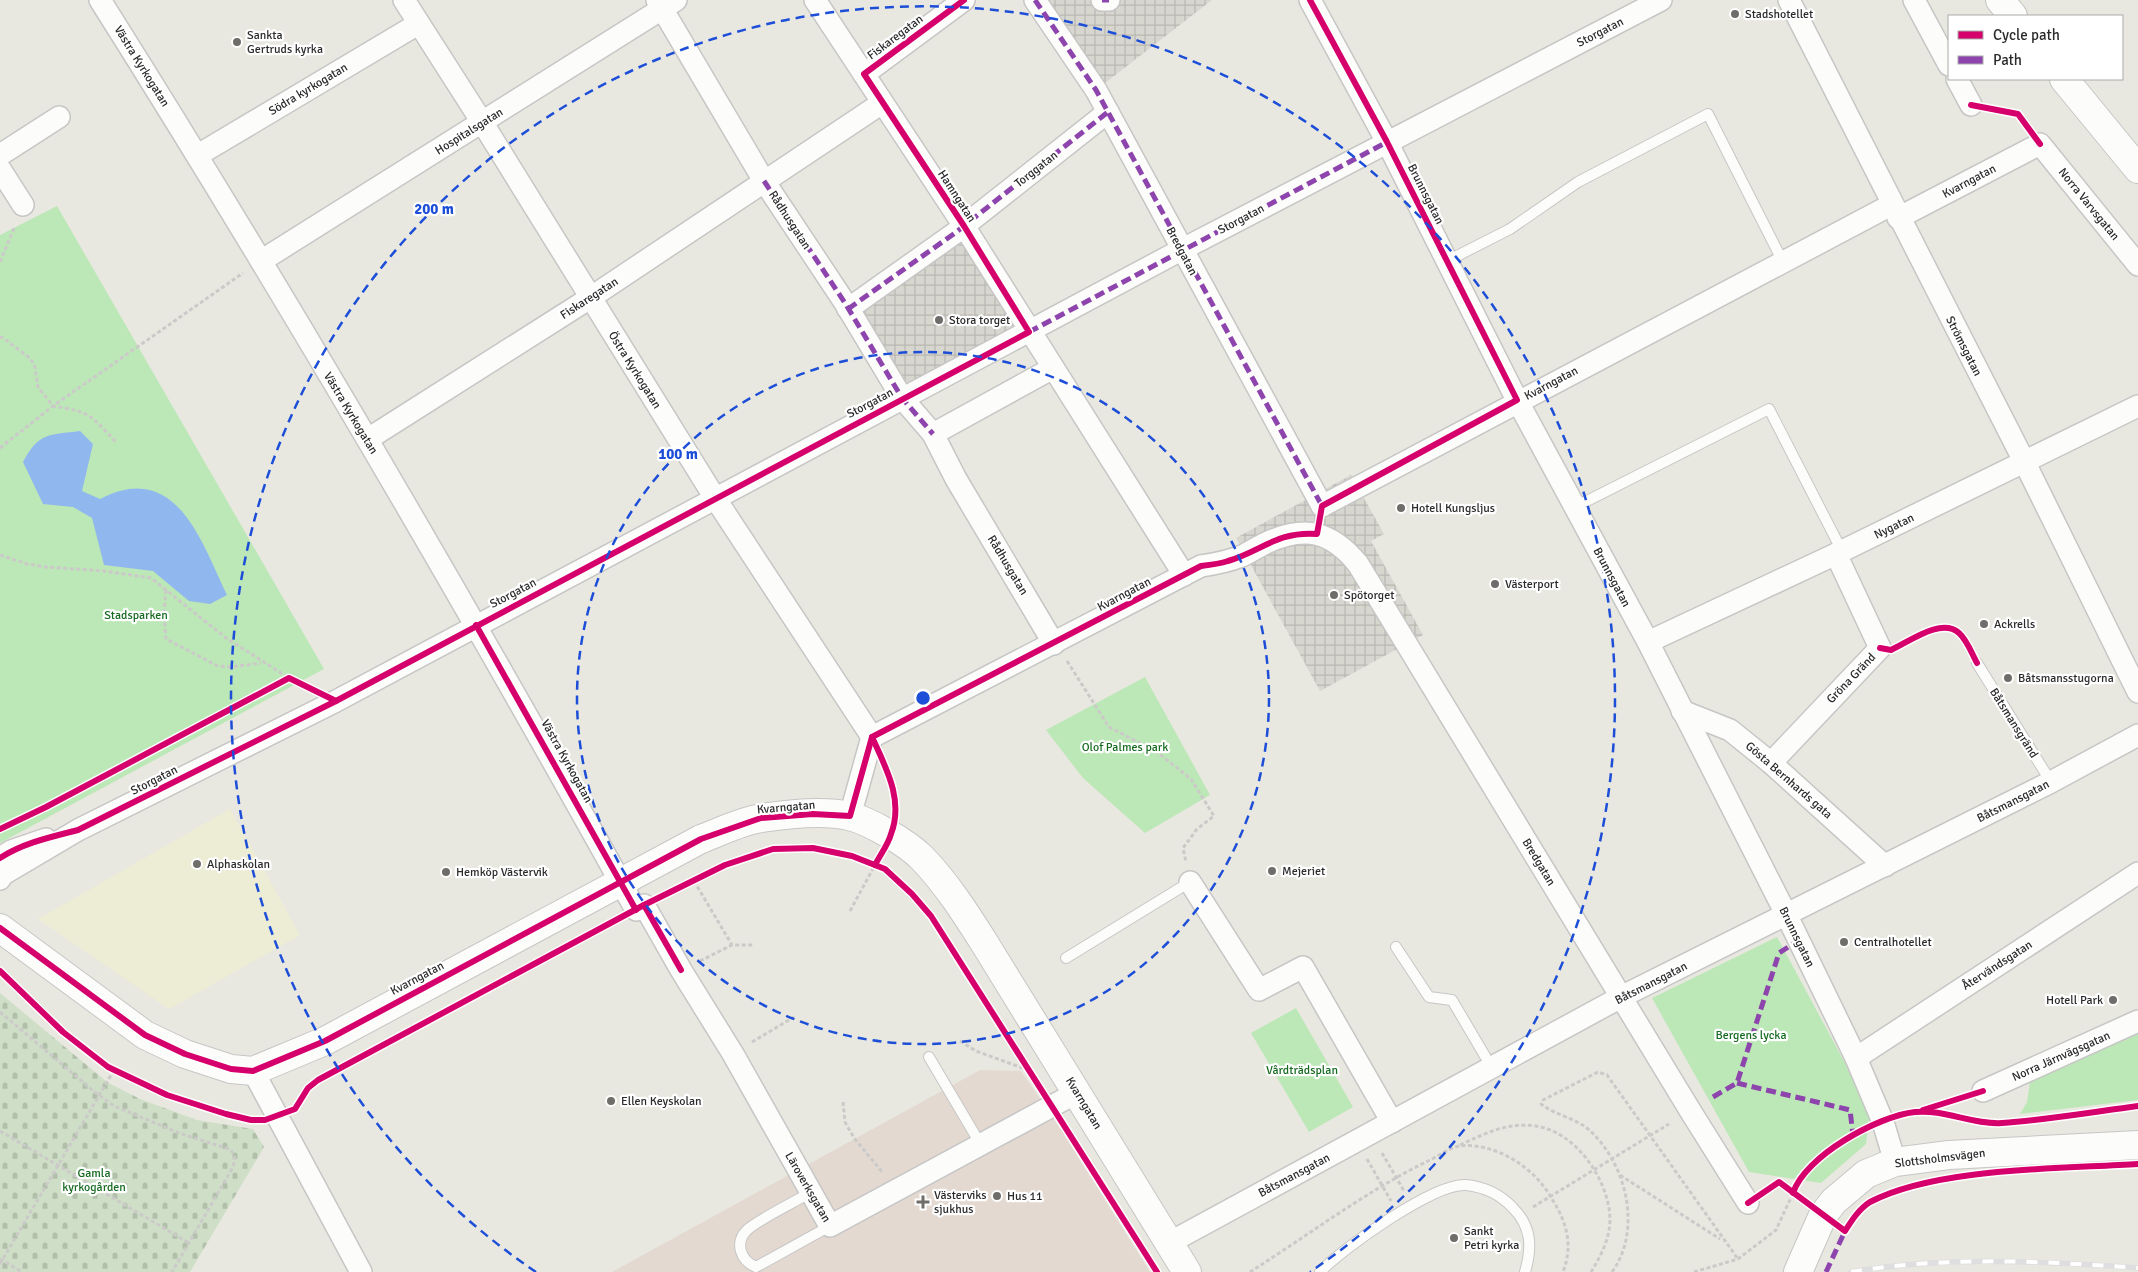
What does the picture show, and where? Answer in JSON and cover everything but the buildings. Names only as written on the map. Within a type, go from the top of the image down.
[{"type":"street","name":"Västra Kyrkogatan","points":[[100,0],[198,155],[368,439],[621,881],[640,908]]},
{"type":"street","name":"Östra Kyrkogatan","points":[[404,0],[482,122],[715,498],[872,737]]},
{"type":"street","name":"Hamngatan","points":[[815,0],[964,226],[1029,332],[1184,575]]},
{"type":"street","name":"Fiskaregatan","points":[[864,74],[964,0]]},
{"type":"street","name":"Bredgatan","points":[[1035,0],[1108,112],[1181,250],[1322,506]]},
{"type":"street","points":[[1102,0],[1109,0]]},
{"type":"street","name":"Brunnsgatan","points":[[1310,0],[1387,142],[1517,400],[1648,642],[1787,916],[1856,1058],[1883,1122],[1895,1162]]},
{"type":"street","name":"Strömsgatan","points":[[1789,0],[1895,212],[2024,461],[2138,692]]},
{"type":"street","points":[[1914,0],[1948,63]]},
{"type":"street","points":[[2000,0],[2012,15]]},
{"type":"street","name":"Storgatan","points":[[0,879],[2,875],[78,830],[336,701],[1181,250],[1654,2]]},
{"type":"street","name":"Hospitalsgatan","points":[[261,261],[482,122],[665,3]]},
{"type":"street","name":"Rådhusgatan","points":[[665,3],[764,180],[848,309],[902,398],[933,434],[956,479],[1054,644]]},
{"type":"street","name":"Södra kyrkogatan","points":[[198,155],[418,24]]},
{"type":"street","points":[[1958,80],[1971,105]]},
{"type":"street","points":[[2065,80],[2138,169]]},
{"type":"street","name":"Fiskaregatan","points":[[368,439],[590,298],[882,103]]},
{"type":"street","name":"Torggatan","points":[[848,309],[964,226],[1108,112]]},
{"type":"street","points":[[0,155],[59,117]]},
{"type":"street","name":"Kvarngatan","points":[[1322,506],[1517,400],[1783,262],[2040,144]]},
{"type":"street","name":"Norra Varvsgatan","points":[[2040,144],[2138,265]]},
{"type":"street","points":[[0,168],[23,205]]},
{"type":"street","points":[[933,434],[1053,368]]},
{"type":"street","name":"Nygatan","points":[[1648,642],[1839,553],[2138,406]]},
{"type":"street","points":[[1317,534],[1322,506]]},
{"type":"street","name":"Kvarngatan","points":[[872,737],[1201,566],[1228,561],[1284,536],[1300,532],[1317,534]]},
{"type":"street","name":"Bredgatan","points":[[1317,534],[1332,538],[1358,564],[1748,1203]]},
{"type":"street","name":"Gröna Gränd","points":[[1772,763],[1880,648],[1839,553]]},
{"type":"street","name":"Gösta Bernhards gata","points":[[1682,711],[1730,730],[1772,763],[1885,866]]},
{"type":"street","name":"Båtsmansgatan","points":[[1169,1243],[1621,997],[1787,916],[2050,782],[2138,734]]},
{"type":"street","points":[[850,816],[872,737]]},
{"type":"street","name":"Kvarngatan","points":[[0,928],[145,1035],[185,1054],[231,1070],[253,1071],[325,1041],[700,839],[761,818],[813,814],[850,816],[891,835],[921,857],[952,893],[1078,1092],[1187,1272]]},
{"type":"street","name":"Storgatan","points":[[0,858],[11,851],[36,842],[78,830]]},
{"type":"street","name":"Återvändsgatan","points":[[1856,1058],[2138,873]]},
{"type":"street","points":[[1190,882],[1259,990],[1303,966],[1392,1122]]},
{"type":"street","name":"Läroverksgatan","points":[[640,908],[733,1054],[830,1226],[1078,1092]]},
{"type":"street","name":"Norra Järnvägsgatan","points":[[1983,1091],[2138,1021]]},
{"type":"street","points":[[253,1071],[361,1272]]},
{"type":"street","name":"Slottsholmsvägen","points":[[1798,1272],[1823,1214],[1834,1200],[1866,1174],[1895,1162],[1949,1155],[2138,1145]]},
{"type":"lane","points":[[1447,261],[1510,229],[1578,182],[1708,114],[1783,262]]},
{"type":"lane","points":[[1575,507],[1769,409],[1839,553]]},
{"type":"lane","name":"Båtsmansgränd","points":[[1978,663],[2050,782]]},
{"type":"lane","points":[[1066,958],[1190,882]]},
{"type":"lane","points":[[1396,947],[1429,998],[1452,1000],[1492,1068]]},
{"type":"lane","points":[[930,1057],[981,1145]]},
{"type":"lane","points":[[1320,1272],[1346,1248],[1399,1214],[1450,1187],[1466,1185],[1490,1190],[1506,1200],[1520,1215],[1527,1231],[1531,1251],[1525,1272]]},
{"type":"lane","points":[[811,1192],[746,1230],[739,1243],[747,1264],[756,1267],[830,1226]]},
{"type":"path","points":[[0,262],[23,205]]},
{"type":"path","points":[[0,448],[53,406],[261,261]]},
{"type":"path","points":[[0,338],[2,337],[31,359],[35,367],[38,387],[53,406],[91,415],[117,444]]},
{"type":"path","points":[[0,555],[27,564],[46,567],[104,571],[151,578],[226,638],[262,663],[297,682]]},
{"type":"path","points":[[166,590],[164,614],[166,639],[218,666],[232,667],[262,663]]},
{"type":"path","points":[[1054,644],[1079,676],[1109,727],[1157,752],[1191,779],[1214,816],[1197,829],[1183,848],[1190,882]]},
{"type":"path","points":[[280,683],[289,678]]},
{"type":"path","points":[[850,911],[875,865]]},
{"type":"path","points":[[694,881],[732,945]]},
{"type":"path","points":[[681,970],[732,945],[754,945]]},
{"type":"path","points":[[0,1012],[114,1106],[179,1133],[229,1149],[233,1152],[235,1160],[233,1167],[172,1272]]},
{"type":"path","points":[[762,1036],[794,1017]]},
{"type":"path","points":[[960,1040],[976,1051],[1028,1070],[1054,1054]]},
{"type":"path","points":[[0,1264],[114,1070]]},
{"type":"path","points":[[1612,1272],[1628,1236],[1630,1218],[1627,1198],[1619,1174],[1588,1129],[1543,1106],[1541,1101],[1594,1073],[1602,1072],[1607,1075],[1738,1259]]},
{"type":"path","points":[[844,1102],[845,1122],[854,1138],[898,1190]]},
{"type":"path","points":[[1550,1196],[1669,1124]]},
{"type":"path","points":[[1458,1146],[1502,1126],[1538,1126],[1571,1143],[1594,1170],[1604,1188],[1610,1220],[1602,1255],[1591,1272]]},
{"type":"path","points":[[0,1131],[189,1243]]},
{"type":"path","points":[[1364,1137],[1413,1206]]},
{"type":"path","points":[[1364,1137],[1399,1214]]},
{"type":"path","points":[[1619,1174],[1723,1240]]},
{"type":"path","points":[[1694,1272],[1738,1259],[1776,1230],[1793,1193]]},
{"type":"path","points":[[1,1260],[22,1272]]},
{"type":"shaded area","points":[[1035,0],[1212,0],[1096,90]]},
{"type":"shaded area","name":"Stora torget","points":[[964,226],[1029,332],[902,398],[848,309]]},
{"type":"shaded area","name":"Spötorget","points":[[1351,475],[1384,534],[1371,541],[1423,635],[1320,691],[1236,538]]},
{"type":"shaded area","name":"Alphaskolan","points":[[230,809],[300,935],[169,1009],[38,919]]},
{"type":"shaded area","name":"Västerviks sjukhus","points":[[980,1070],[1021,1071],[1058,1125],[1150,1272],[612,1272]]},
{"type":"green space","name":"Stadsparken","points":[[57,206],[324,669],[0,843],[0,235]]},
{"type":"green space","name":"Olof Palmes park","points":[[1145,677],[1210,795],[1145,833],[1083,778],[1046,730]]},
{"type":"green space","name":"Bergens lycka","points":[[1777,937],[1845,1063],[1869,1117],[1866,1144],[1821,1183],[1749,1172],[1652,998]]},
{"type":"green space","name":"Gamla kyrkogården","points":[[0,993],[107,1082],[140,1099],[197,1120],[253,1129],[264,1147],[190,1272],[0,1272]]},
{"type":"green space","name":"Vårdträdsplan","points":[[1296,1008],[1353,1107],[1309,1132],[1251,1033]]},
{"type":"green space","points":[[2138,1034],[2138,1100],[2020,1114],[2027,1102],[2030,1082]]},
{"type":"water","points":[[80,431],[93,444],[82,491],[100,499],[126,489],[148,490],[167,498],[182,512],[195,530],[227,595],[210,604],[189,601],[153,571],[104,565],[92,518],[73,507],[43,504],[23,462],[34,445],[40,440],[60,433]]},
{"type":"railway","points":[[1851,1272],[1922,1264],[1994,1261],[2138,1268]]},
{"type":"marked path","points":[[1035,0],[1096,90],[1322,506]]},
{"type":"marked path","points":[[1102,0],[1109,0]]},
{"type":"marked path","points":[[848,309],[955,233],[1108,112]]},
{"type":"marked path","points":[[1029,332],[1387,142]]},
{"type":"marked path","points":[[764,181],[845,303],[902,398],[933,434]]},
{"type":"marked path","points":[[1713,1097],[1737,1083],[1779,953],[1799,940]]},
{"type":"marked path","points":[[1737,1083],[1850,1110],[1853,1135]]},
{"type":"marked path","points":[[1826,1272],[1845,1231]]},
{"type":"cycle path","points":[[0,858],[28,844],[78,830],[336,701],[1029,332],[964,226],[864,74],[964,0]]},
{"type":"cycle path","points":[[0,928],[145,1035],[185,1054],[231,1069],[253,1071],[325,1041],[701,839],[761,818],[813,814],[850,816],[872,737],[1201,566],[1218,564],[1240,557],[1280,539],[1303,534],[1317,534],[1322,506],[1517,400],[1387,142],[1310,0]]},
{"type":"cycle path","points":[[1971,105],[2018,114],[2040,144]]},
{"type":"cycle path","points":[[476,625],[636,910]]},
{"type":"cycle path","points":[[1880,648],[1891,650],[1934,629],[1952,629],[1964,639],[1977,663]]},
{"type":"cycle path","points":[[0,829],[46,807],[289,678],[336,701]]},
{"type":"cycle path","points":[[872,737],[892,784],[895,809],[890,838],[875,865]]},
{"type":"cycle path","points":[[0,971],[63,1032],[108,1067],[167,1095],[226,1114],[251,1120],[265,1120],[295,1109],[308,1088],[318,1080],[644,905],[725,865],[773,849],[813,848],[852,856],[885,869],[912,894],[931,916],[1157,1272]]},
{"type":"cycle path","points":[[644,905],[681,970]]},
{"type":"cycle path","points":[[1923,1110],[1983,1091]]},
{"type":"cycle path","points":[[1793,1193],[1800,1179],[1827,1152],[1863,1130],[1900,1115],[1926,1112],[1980,1122],[2002,1123],[2138,1106]]},
{"type":"cycle path","points":[[1748,1203],[1779,1182],[1845,1231],[1859,1211],[1870,1202],[1929,1182],[2001,1172],[2138,1164]]},
{"type":"place","name":"Stadshotellet","points":[[1735,14]]},
{"type":"place","name":"Sankta Gertruds kyrka","points":[[237,42]]},
{"type":"place","name":"Stora torget","points":[[939,320]]},
{"type":"place","name":"Hotell Kungsljus","points":[[1401,508]]},
{"type":"place","name":"Västerport","points":[[1495,584]]},
{"type":"place","name":"Spötorget","points":[[1334,595]]},
{"type":"place","name":"Ackrells","points":[[1984,624]]},
{"type":"place","name":"Båtsmansstugorna","points":[[2008,678]]},
{"type":"place","name":"Alphaskolan","points":[[197,864]]},
{"type":"place","name":"Mejeriet","points":[[1272,871]]},
{"type":"place","name":"Hemköp Västervik","points":[[446,872]]},
{"type":"place","name":"Centralhotellet","points":[[1844,942]]},
{"type":"place","name":"Hotell Park","points":[[2113,1000]]},
{"type":"place","name":"Ellen Keyskolan","points":[[611,1101]]},
{"type":"place","name":"Hus 11","points":[[997,1196]]},
{"type":"place","name":"Västerviks sjukhus","points":[[923,1202]]},
{"type":"place","name":"Sankt Petri kyrka","points":[[1454,1238]]}]
